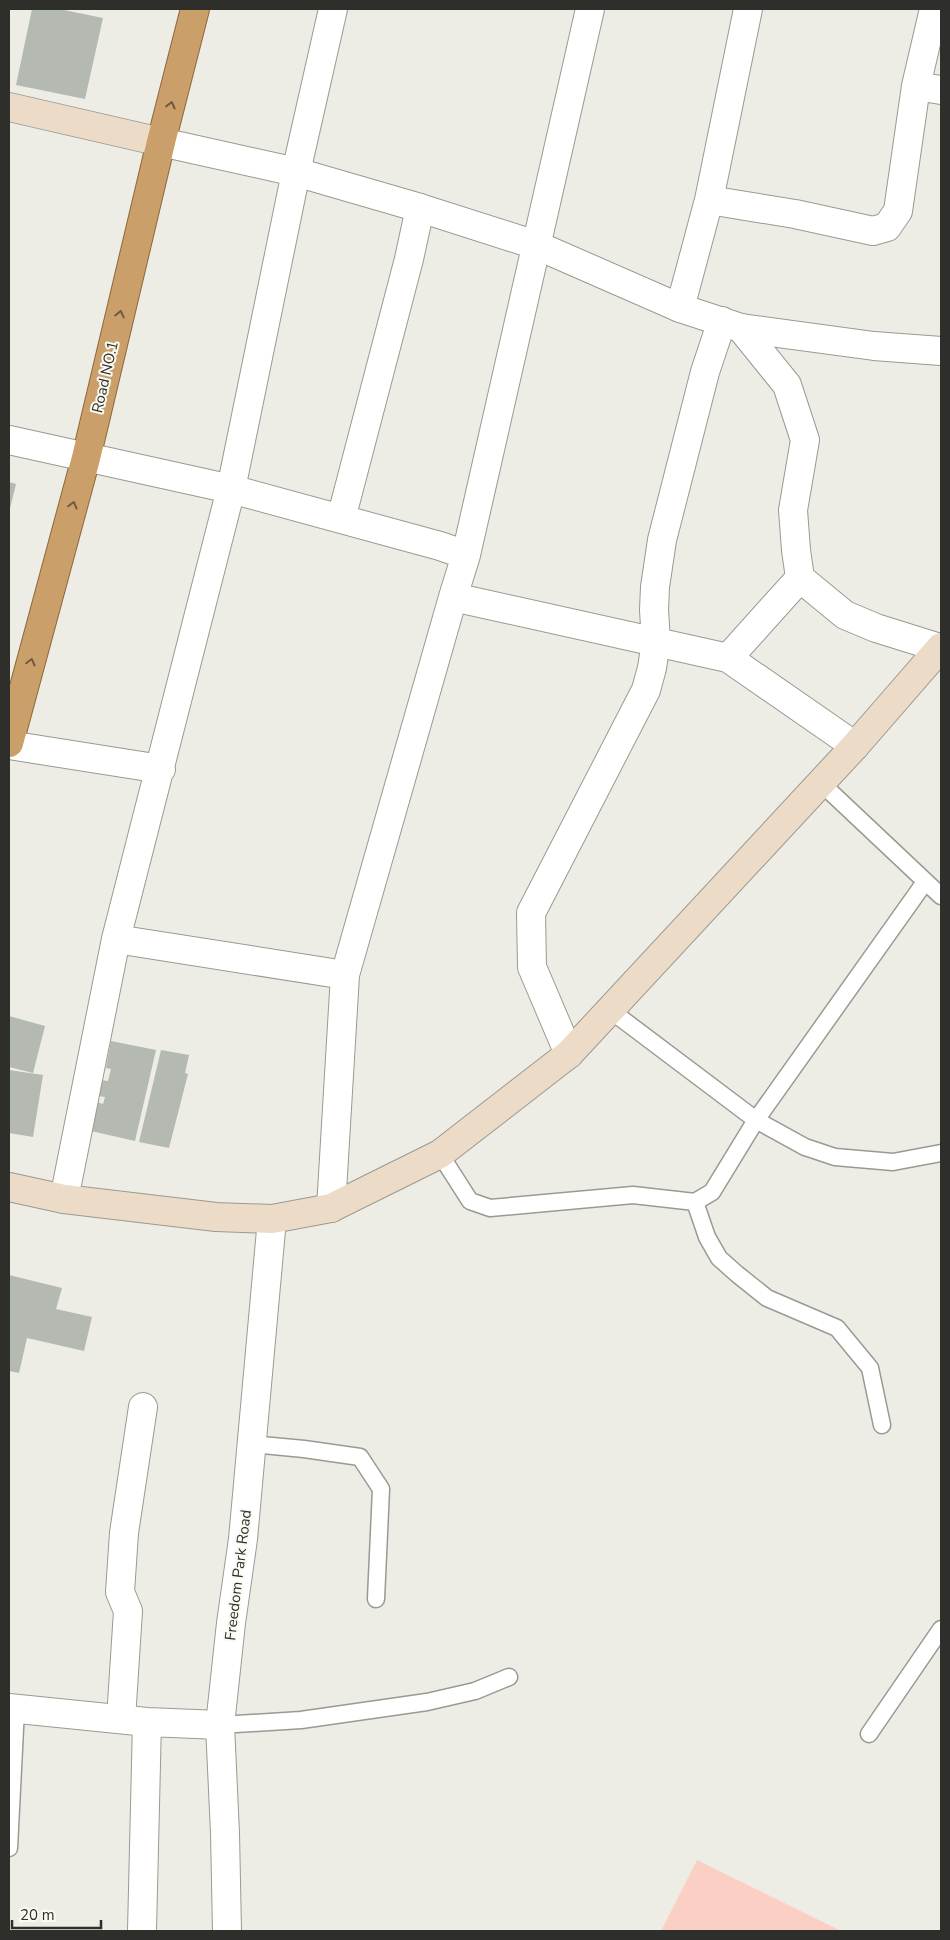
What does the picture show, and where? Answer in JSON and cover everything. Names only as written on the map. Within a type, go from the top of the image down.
[{"type":"highway","name":"Road NO.1","points":[[9,744],[16,689],[86,458],[161,142],[196,9]]},
{"type":"main road","points":[[9,107],[161,142]]},
{"type":"main road","points":[[9,1186],[64,1198],[216,1217],[272,1219],[330,1208],[440,1154],[569,1054],[855,746],[941,648]]},
{"type":"street","points":[[64,1198],[116,939],[161,769],[231,489],[296,172],[332,9]]},
{"type":"street","points":[[330,1208],[345,975],[466,555],[590,9]]},
{"type":"street","points":[[680,308],[709,200],[748,9]]},
{"type":"street","points":[[709,200],[795,214],[873,231],[888,227],[898,211],[929,88],[934,9]]},
{"type":"street","points":[[161,142],[296,172],[420,208],[536,245],[680,308],[731,324],[874,346],[941,352]]},
{"type":"street","points":[[341,519],[409,259],[420,208]]},
{"type":"street","points":[[731,324],[786,385],[805,440],[793,510],[800,578],[845,615],[876,628],[941,648]]},
{"type":"street","points":[[569,1054],[532,967],[531,913],[646,690],[656,641],[655,588],[662,540],[705,372],[731,324]]},
{"type":"street","points":[[9,440],[231,489],[440,546],[466,555]]},
{"type":"street","points":[[728,658],[800,578]]},
{"type":"street","points":[[453,597],[728,658],[855,746]]},
{"type":"street","points":[[9,744],[161,769]]},
{"type":"street","points":[[116,939],[345,975]]},
{"type":"street","name":"Freedom Park Road","points":[[226,1931],[225,1833],[220,1725],[231,1623],[243,1539],[272,1219]]},
{"type":"street","points":[[142,1931],[128,1611],[120,1592],[123,1552],[143,1407]]},
{"type":"street","points":[[12,1709],[134,1720],[220,1725]]},
{"type":"lane","points":[[821,783],[941,896]]},
{"type":"lane","points":[[440,1154],[470,1201],[490,1208],[633,1195],[695,1202],[712,1192],[756,1120],[925,882]]},
{"type":"lane","points":[[610,1010],[756,1120],[805,1147],[835,1157],[893,1162],[941,1153]]},
{"type":"lane","points":[[695,1202],[707,1237],[720,1258],[737,1274],[767,1298],[838,1328],[870,1368],[882,1425]]},
{"type":"lane","points":[[251,1444],[360,1457],[382,1489],[376,1599]]},
{"type":"lane","points":[[869,1734],[941,1629]]},
{"type":"lane","points":[[220,1725],[301,1720],[427,1702],[475,1691],[509,1677]]},
{"type":"lane","points":[[9,1848],[12,1709]]},
{"type":"shaded area","points":[[697,1860],[841,1931],[661,1931]]},
{"type":"building","points":[[32,9],[59,9],[103,18],[85,99],[16,85]]},
{"type":"building","points":[[9,482],[16,484],[9,513]]},
{"type":"building","points":[[9,1016],[45,1026],[33,1073],[9,1067]]},
{"type":"building","points":[[111,1041],[156,1050],[135,1141],[91,1131],[97,1102],[103,1104],[105,1097],[98,1096],[101,1080],[108,1081],[111,1069],[106,1068]]},
{"type":"building","points":[[161,1050],[189,1055],[185,1073],[188,1074],[169,1148],[139,1142]]},
{"type":"building","points":[[9,1070],[43,1075],[33,1137],[9,1133]]},
{"type":"building","points":[[9,1275],[62,1288],[56,1309],[92,1317],[84,1351],[27,1338],[19,1373],[9,1371]]}]
